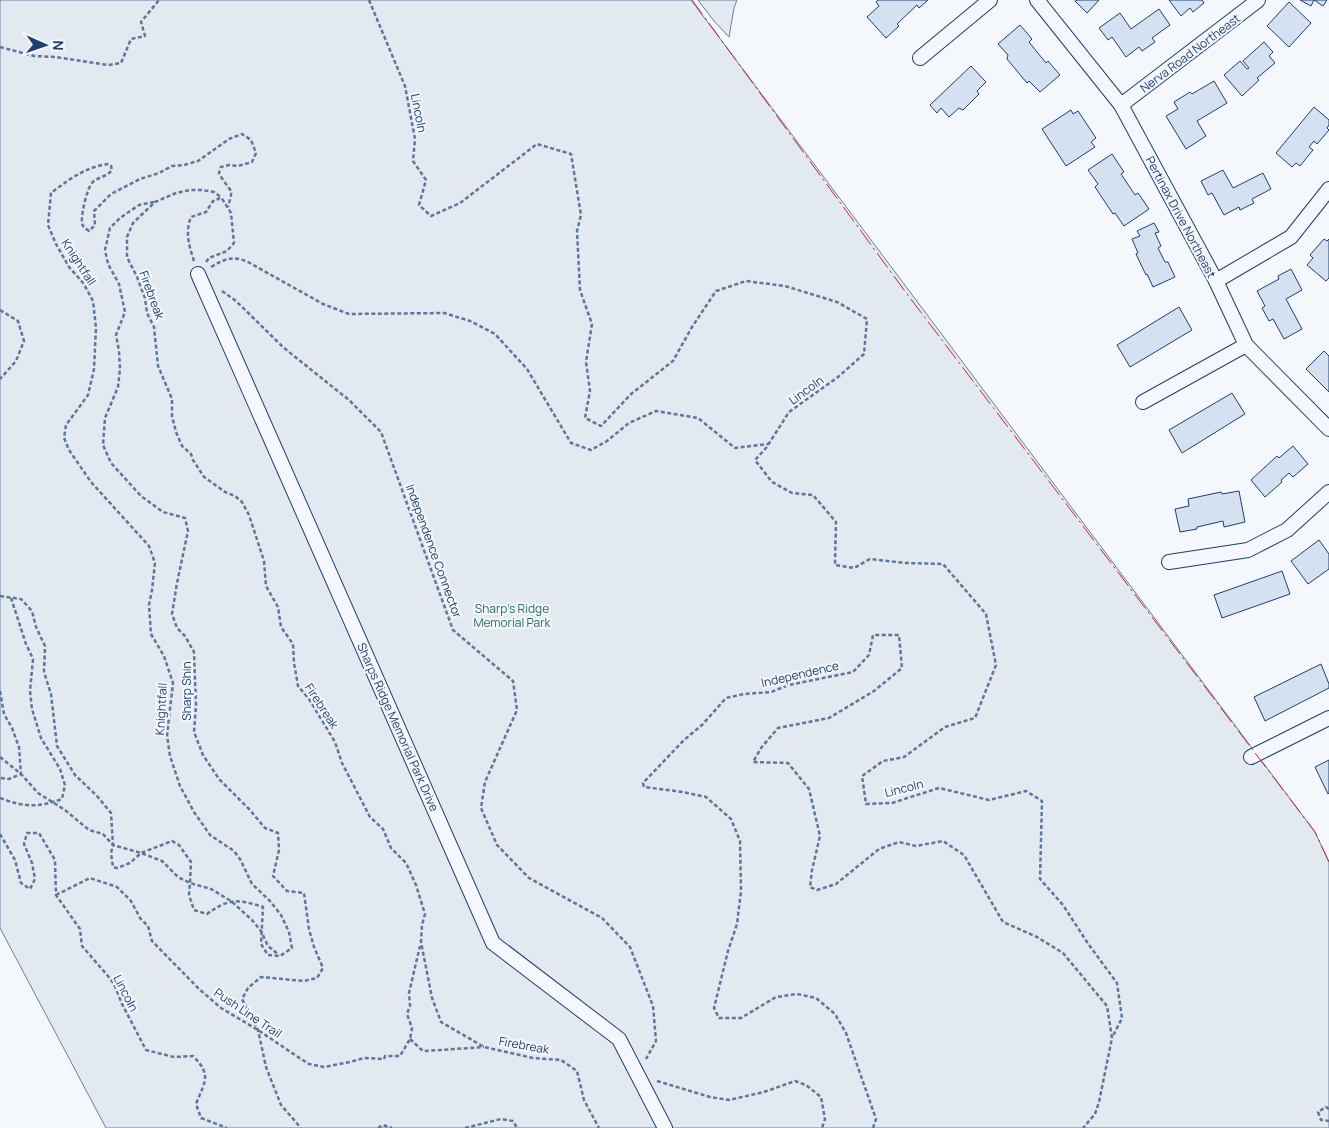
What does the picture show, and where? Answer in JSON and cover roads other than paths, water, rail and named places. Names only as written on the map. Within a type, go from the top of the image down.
[{"type":"street","points":[[920,58],[990,0]]},
{"type":"street","name":"Pertinax Drive Northeast","points":[[1036,0],[1121,105],[1216,281],[1246,346],[1329,429]]},
{"type":"street","name":"Nerva Road Northeast","points":[[1121,105],[1258,0]]},
{"type":"street","points":[[1216,281],[1291,237],[1329,189]]},
{"type":"street","name":"Sharps Ridge Memorial Park Drive","points":[[198,274],[493,943],[619,1039],[665,1128]]},
{"type":"street","points":[[1143,402],[1246,346]]},
{"type":"street","points":[[1169,562],[1248,550],[1287,530],[1329,492]]},
{"type":"street","points":[[1251,757],[1329,718]]},
{"type":"park label","name":"Sharp's Ridge Memorial Park","points":[[512,615]]}]
